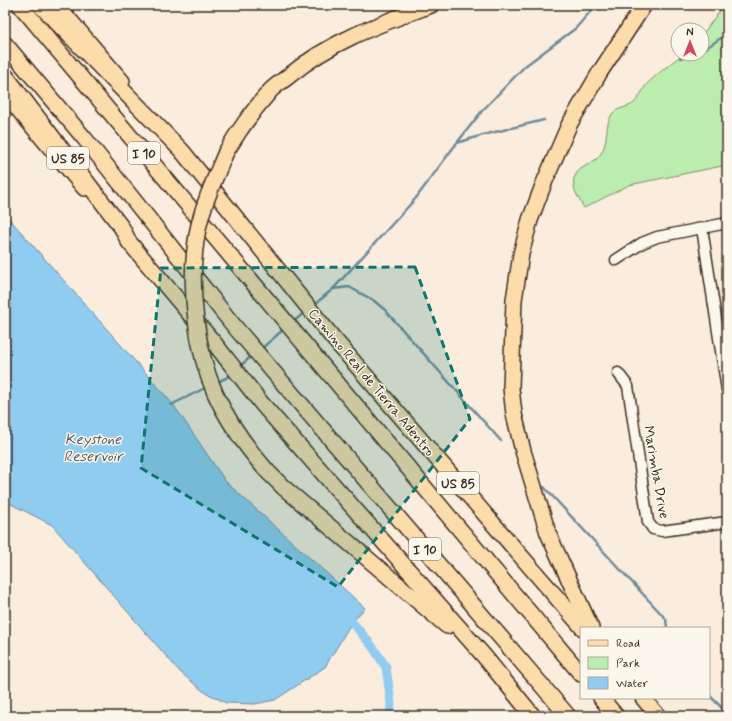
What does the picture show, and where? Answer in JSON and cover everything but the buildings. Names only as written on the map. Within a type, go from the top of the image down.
[{"type":"highway","name":"I 10","points":[[20,5],[580,673]]},
{"type":"highway","name":"Camino Real de Tierra Adentro","points":[[40,5],[182,151],[333,338],[582,627]]},
{"type":"highway","points":[[431,5],[370,27],[339,42],[308,61],[271,90],[236,134],[226,152],[204,208],[196,240],[193,280],[196,315],[202,352],[209,377],[215,393],[235,429],[251,452],[283,487],[484,656]]},
{"type":"highway","points":[[633,21],[638,5]]},
{"type":"highway","points":[[591,627],[548,533],[523,451],[514,414],[511,388],[514,300],[521,254],[530,220],[569,125],[600,72],[644,5]]},
{"type":"highway","name":"I 10","points":[[5,44],[85,139],[234,326],[568,716]]},
{"type":"highway","name":"US 85","points":[[5,75],[122,228],[129,242],[215,344],[262,404],[484,656],[533,716]]},
{"type":"highway","points":[[602,699],[616,716]]},
{"type":"highway","points":[[644,699],[658,716]]},
{"type":"main road","points":[[58,5],[182,151]]},
{"type":"main road","points":[[5,95],[129,242]]},
{"type":"street","points":[[616,260],[649,240],[665,235],[727,223]]},
{"type":"street","points":[[702,228],[727,390]]},
{"type":"street","name":"Marimba Drive","points":[[618,373],[628,386],[648,522],[653,528],[662,531],[727,522]]},
{"type":"highlighted area","points":[[415,267],[470,419],[338,587],[141,468],[161,268]]},
{"type":"green space","points":[[724,5],[727,5],[727,165],[629,185],[584,208],[574,188],[575,176],[580,170],[594,161],[603,151],[608,124],[612,114],[617,110],[634,103],[646,85],[672,62],[710,62],[710,24]]},
{"type":"water","name":"Keystone Reservoir","points":[[5,214],[173,404],[226,482],[365,608],[352,622],[325,667],[275,700],[255,704],[226,703],[203,691],[180,672],[52,525],[5,501]]},
{"type":"waterway","points":[[314,305],[333,289],[416,198],[482,111],[525,66],[576,28],[596,5]]},
{"type":"waterway","points":[[710,45],[727,34]]},
{"type":"waterway","points":[[457,143],[544,120]]},
{"type":"waterway","points":[[333,289],[349,287],[373,300],[385,310],[501,441]]},
{"type":"waterway","points":[[292,323],[305,312]]},
{"type":"waterway","points":[[260,350],[285,328]]},
{"type":"waterway","points":[[240,366],[253,355]]},
{"type":"waterway","points":[[217,382],[226,378],[232,373]]},
{"type":"waterway","points":[[171,405],[207,387]]},
{"type":"waterway","points":[[544,487],[666,619],[667,627]]},
{"type":"waterway","points":[[343,615],[352,622],[372,646],[386,667],[391,703],[390,716]]},
{"type":"waterway","points":[[710,696],[727,713]]}]
